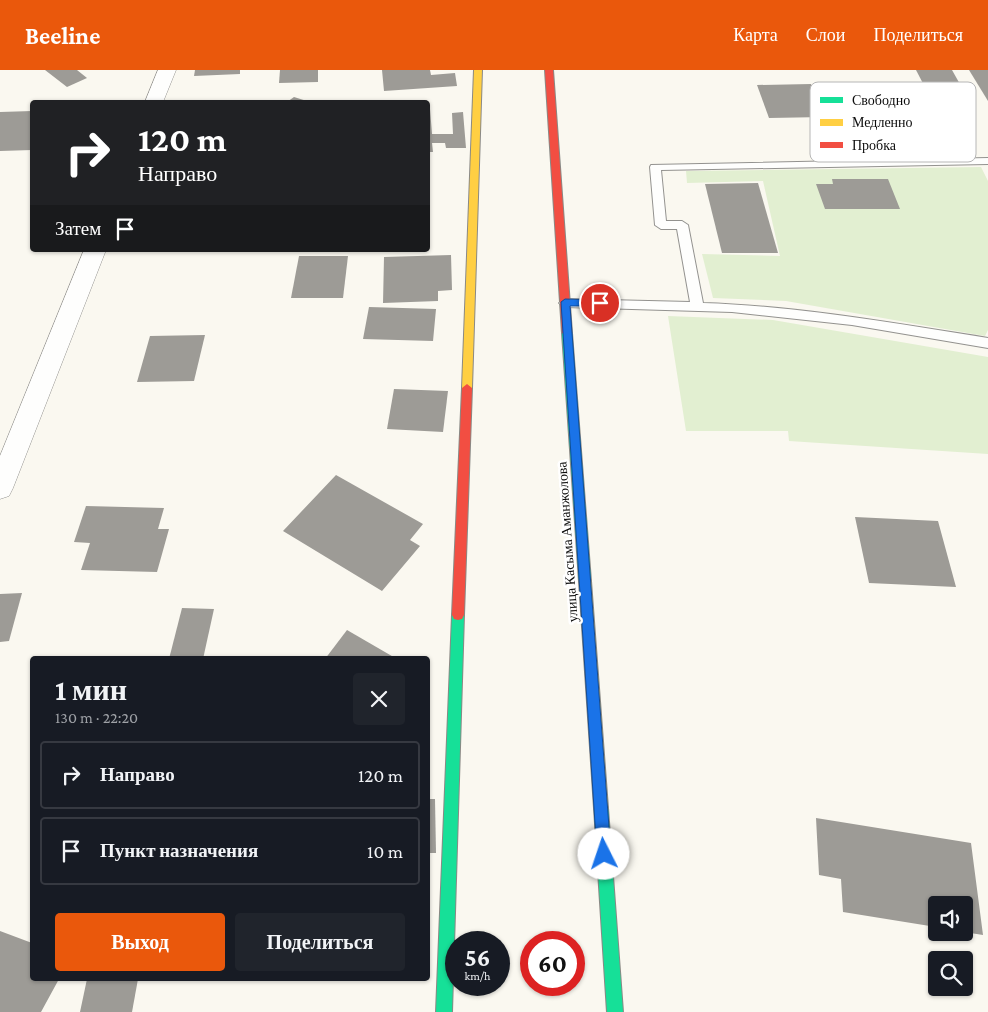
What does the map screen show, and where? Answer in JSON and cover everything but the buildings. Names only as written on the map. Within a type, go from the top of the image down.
[{"type":"main road","points":[[444,1012],[478,70]]},
{"type":"main road","name":"улица Касыма Аманжолова","points":[[549,70],[615,1012]]},
{"type":"street","points":[[155,100],[166,70]]},
{"type":"street","points":[[0,488],[94,252]]},
{"type":"lane","points":[[697,306],[682,226],[661,225],[655,167],[932,162]]},
{"type":"lane","points":[[565,302],[732,308],[852,321],[988,343]]},
{"type":"green space","points":[[981,167],[988,181],[988,330],[985,336],[786,301],[713,298],[702,254],[780,256],[763,181],[687,183],[686,171]]},
{"type":"green space","points":[[668,316],[773,320],[988,357],[988,454],[789,441],[788,431],[686,431]]},
{"type":"traffic: fast","points":[[567,333],[585,581]]},
{"type":"traffic: fast","points":[[444,1012],[458,615]]},
{"type":"traffic: fast","points":[[601,808],[615,1012]]},
{"type":"traffic: slow","points":[[467,388],[478,70]]},
{"type":"traffic: slow","points":[[585,581],[601,808]]},
{"type":"traffic: jam","points":[[549,70],[567,333]]},
{"type":"traffic: jam","points":[[458,615],[467,388]]},
{"type":"route","points":[[600,303],[565,302],[604,854]]}]
